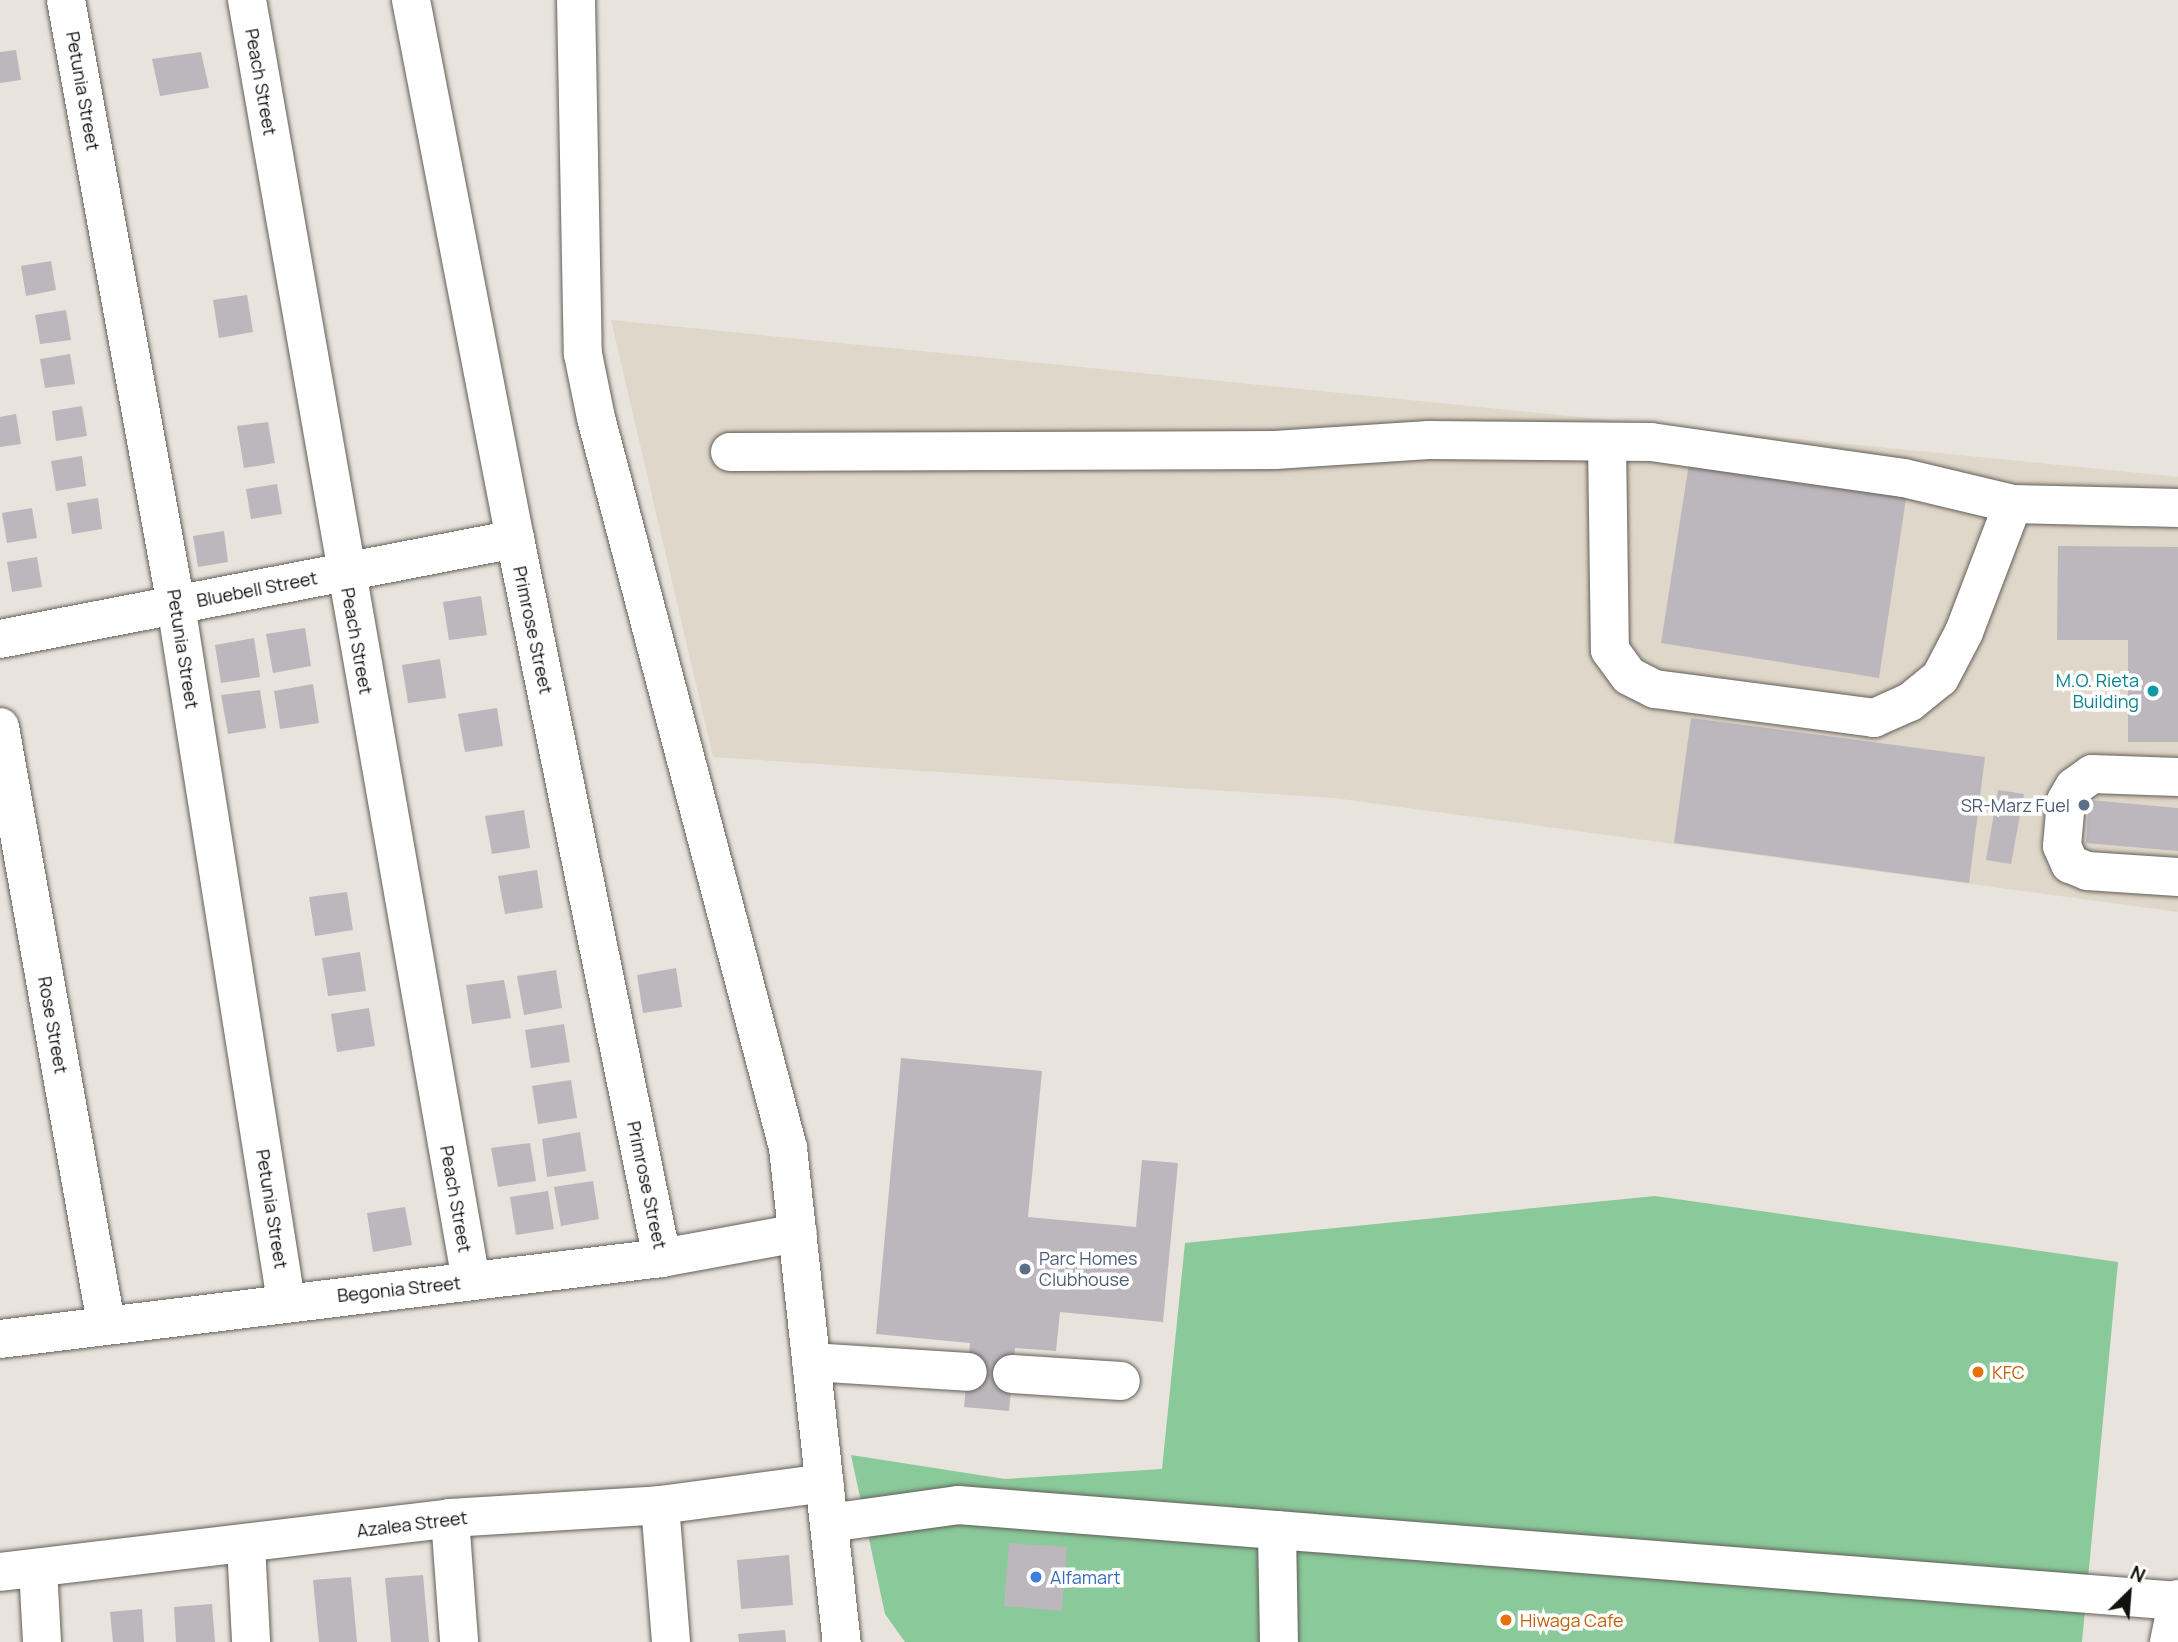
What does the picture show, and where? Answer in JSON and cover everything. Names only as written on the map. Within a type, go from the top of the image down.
[{"type":"street","name":"Petunia Street","points":[[66,0],[176,605],[286,1301]]},
{"type":"street","name":"Peach Street","points":[[247,0],[471,1281]]},
{"type":"street","name":"Primrose Street","points":[[411,0],[514,539],[662,1258]]},
{"type":"street","points":[[576,0],[583,354],[599,432],[788,1148],[842,1642]]},
{"type":"street","points":[[730,452],[1275,450],[1429,440],[1651,442],[1904,478],[2013,504],[2178,508]]},
{"type":"street","points":[[1607,443],[1610,650],[1629,676],[1655,689],[1874,718],[1910,702],[1940,678],[1958,644],[2013,504]]},
{"type":"street","name":"Bluebell Street","points":[[0,639],[514,539]]},
{"type":"street","name":"Rose Street","points":[[0,727],[106,1323]]},
{"type":"street","points":[[2178,777],[2092,774],[2074,787],[2066,801],[2062,846],[2070,864],[2087,871],[2178,877]]},
{"type":"street","name":"Begonia Street","points":[[0,1339],[106,1323],[662,1258],[798,1233]]},
{"type":"street","points":[[811,1362],[968,1372]]},
{"type":"street","points":[[1012,1374],[1121,1381]]},
{"type":"street","name":"Azalea Street","points":[[0,1572],[246,1545],[450,1518],[660,1505],[825,1483]]},
{"type":"street","points":[[660,1505],[671,1642]]},
{"type":"street","points":[[829,1523],[958,1505],[2178,1600],[2169,1642]]},
{"type":"street","points":[[450,1518],[459,1642]]},
{"type":"street","points":[[1277,1530],[1279,1642]]},
{"type":"street","points":[[246,1545],[251,1642]]},
{"type":"street","points":[[38,1567],[42,1642]]},
{"type":"shaded area","points":[[611,320],[2178,477],[2178,912],[1334,798],[713,757]]},
{"type":"green space","points":[[1655,1196],[2118,1262],[2082,1642],[905,1642],[885,1614],[851,1455],[1005,1479],[1162,1469],[1185,1243]]},
{"type":"building","points":[[16,50],[21,80],[0,83],[0,52]]},
{"type":"building","points":[[201,52],[209,88],[160,96],[152,59]]},
{"type":"building","points":[[51,261],[56,290],[26,296],[21,266]]},
{"type":"building","points":[[247,295],[253,332],[219,338],[213,300]]},
{"type":"building","points":[[66,310],[71,340],[40,344],[35,315]]},
{"type":"building","points":[[70,354],[75,384],[45,388],[40,359]]},
{"type":"building","points":[[82,406],[87,436],[56,441],[52,411]]},
{"type":"building","points":[[16,414],[21,444],[0,447],[0,417]]},
{"type":"building","points":[[268,422],[275,463],[244,468],[237,426]]},
{"type":"building","points":[[82,456],[86,486],[56,491],[51,461]]},
{"type":"building","points":[[1690,457],[1907,492],[1879,678],[1661,643]]},
{"type":"building","points":[[277,484],[282,514],[251,519],[246,489]]},
{"type":"building","points":[[98,498],[102,529],[72,534],[67,503]]},
{"type":"building","points":[[32,508],[37,538],[7,543],[2,513]]},
{"type":"building","points":[[224,531],[228,562],[198,567],[193,536]]},
{"type":"building","name":"M.O. Rieta Building","points":[[2058,546],[2178,547],[2178,742],[2128,742],[2128,640],[2057,640]]},
{"type":"building","points":[[37,557],[42,587],[12,592],[7,562]]},
{"type":"building","points":[[481,596],[487,635],[449,640],[443,602]]},
{"type":"building","points":[[305,628],[311,666],[273,673],[266,634]]},
{"type":"building","points":[[254,638],[260,677],[221,683],[215,645]]},
{"type":"building","points":[[440,659],[446,698],[408,703],[402,665]]},
{"type":"building","points":[[313,684],[319,723],[280,729],[274,691]]},
{"type":"building","points":[[260,690],[266,728],[228,734],[221,695]]},
{"type":"building","points":[[497,708],[503,746],[465,752],[458,714]]},
{"type":"building","points":[[1691,718],[1985,757],[1969,883],[1674,843]]},
{"type":"building","points":[[1998,790],[2024,794],[2011,864],[1986,860]]},
{"type":"building","points":[[2089,800],[2178,808],[2178,851],[2086,843]]},
{"type":"building","points":[[524,810],[530,848],[492,854],[485,816]]},
{"type":"building","points":[[537,870],[543,908],[505,914],[498,876]]},
{"type":"building","points":[[347,892],[353,930],[315,936],[309,897]]},
{"type":"building","points":[[360,952],[366,991],[328,996],[322,958]]},
{"type":"building","points":[[676,968],[682,1007],[643,1013],[637,975]]},
{"type":"building","points":[[556,970],[562,1008],[524,1015],[517,976]]},
{"type":"building","points":[[504,980],[511,1018],[472,1024],[466,985]]},
{"type":"building","points":[[369,1008],[375,1046],[337,1052],[331,1014]]},
{"type":"building","points":[[564,1024],[570,1062],[531,1068],[525,1030]]},
{"type":"building","name":"Parc Homes Clubhouse","points":[[901,1058],[1042,1071],[1028,1217],[1136,1227],[1142,1160],[1178,1163],[1163,1322],[1060,1312],[1056,1351],[1015,1348],[1009,1411],[964,1407],[970,1343],[876,1334]]},
{"type":"building","points":[[571,1080],[577,1118],[538,1124],[532,1086]]},
{"type":"building","points":[[580,1132],[586,1171],[547,1177],[542,1139]]},
{"type":"building","points":[[530,1143],[536,1181],[498,1187],[491,1148]]},
{"type":"building","points":[[593,1181],[599,1219],[561,1226],[554,1187]]},
{"type":"building","points":[[548,1191],[554,1229],[516,1235],[510,1197]]},
{"type":"building","points":[[405,1207],[412,1245],[373,1252],[367,1213]]},
{"type":"building","name":"Alfamart","points":[[1009,1543],[1067,1547],[1062,1611],[1004,1606]]},
{"type":"building","points":[[789,1555],[793,1605],[741,1609],[737,1560]]},
{"type":"building","points":[[423,1575],[429,1642],[391,1642],[385,1578]]},
{"type":"building","points":[[351,1577],[357,1642],[319,1642],[313,1580]]},
{"type":"building","points":[[212,1604],[215,1642],[176,1642],[174,1607]]},
{"type":"building","points":[[142,1609],[144,1642],[113,1642],[110,1612]]},
{"type":"building","points":[[785,1630],[786,1642],[739,1642],[738,1634]]},
{"type":"place","name":"M.O. Rieta Building","points":[[2153,691]]},
{"type":"place","name":"SR-Marz Fuel","points":[[2084,805]]},
{"type":"place","name":"Parc Homes Clubhouse","points":[[1025,1269]]},
{"type":"place","name":"KFC","points":[[1978,1372]]},
{"type":"place","name":"Alfamart","points":[[1036,1577]]},
{"type":"place","name":"Hiwaga Cafe","points":[[1506,1620]]}]
